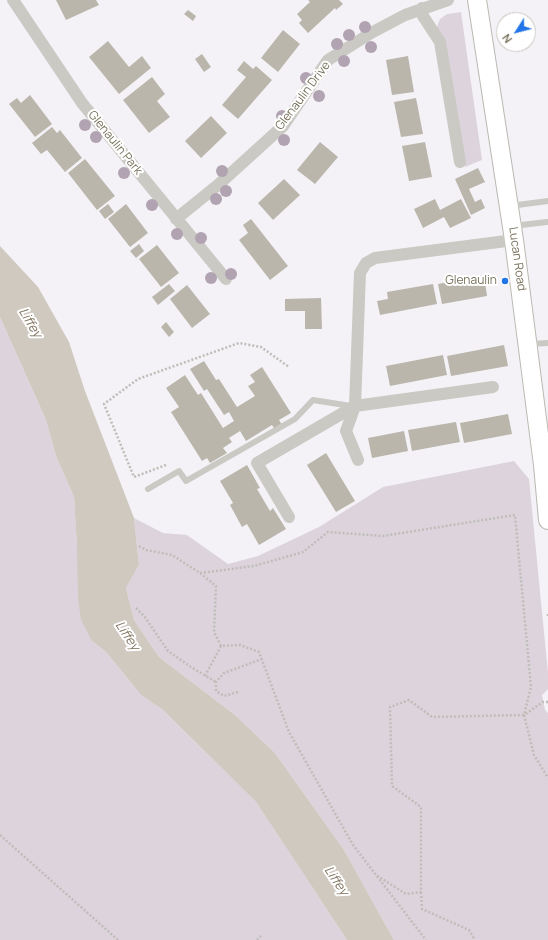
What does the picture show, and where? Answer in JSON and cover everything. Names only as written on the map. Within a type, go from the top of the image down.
[{"type":"main road","name":"Lucan Road","points":[[477,0],[510,206],[548,520]]},
{"type":"street","name":"Glenaulin Park","points":[[13,0],[82,103],[226,279]]},
{"type":"street","name":"Glenaulin Drive","points":[[176,219],[283,126],[328,60],[371,32],[422,8],[448,0]]},
{"type":"street","points":[[422,8],[423,16],[440,42],[460,162]]},
{"type":"street","points":[[358,460],[346,431],[355,406],[360,273],[366,263],[376,258],[513,233]]},
{"type":"street","points":[[289,516],[257,463],[355,406],[493,387]]},
{"type":"lane","points":[[510,206],[546,201]]},
{"type":"lane","points":[[513,233],[547,222]]},
{"type":"lane","points":[[528,345],[548,343]]},
{"type":"lane","points":[[148,489],[179,471],[186,481],[295,419],[313,400],[343,406],[355,406]]},
{"type":"path","points":[[167,464],[134,476],[104,404],[138,379],[239,343],[261,346],[288,367]]},
{"type":"path","points":[[200,573],[254,566],[303,552],[328,532],[383,536],[515,515],[531,686],[524,715],[534,755],[548,778]]},
{"type":"path","points":[[139,546],[146,550],[172,555],[200,573],[216,586],[214,632],[221,646]]},
{"type":"path","points":[[136,608],[144,616],[168,651],[216,682]]},
{"type":"path","points":[[221,646],[240,645],[259,652],[289,732],[353,845],[426,940]]},
{"type":"path","points":[[205,676],[221,646]]},
{"type":"path","points":[[238,692],[224,696],[216,690],[216,682],[224,673],[262,659]]},
{"type":"path","points":[[475,940],[469,930],[422,909],[421,807],[392,786],[390,707],[409,700],[432,717],[524,715],[543,702],[548,702]]},
{"type":"path","points":[[0,835],[118,940]]},
{"type":"path","points":[[376,874],[406,894],[421,892]]},
{"type":"path","points":[[257,940],[261,936]]},
{"type":"shaded area","points":[[461,12],[482,160],[465,167],[442,34],[436,29],[440,19],[447,14]]},
{"type":"shaded area","points":[[0,317],[46,420],[56,456],[74,497],[77,547],[92,641],[106,652],[141,695],[163,710],[256,802],[347,940],[0,940]]},
{"type":"shaded area","points":[[514,461],[529,479],[548,673],[548,689],[542,695],[545,710],[548,713],[548,940],[394,940],[344,850],[275,753],[235,715],[159,657],[134,620],[126,588],[139,565],[134,518],[163,533],[187,535],[228,564],[258,556],[319,527],[383,487]]},
{"type":"water","name":"Liffey","points":[[0,246],[38,287],[69,342],[85,391],[134,518],[139,565],[126,588],[134,620],[159,657],[235,715],[275,753],[344,850],[394,940],[347,940],[256,802],[163,710],[141,695],[106,652],[92,641],[81,620],[78,598],[74,497],[56,456],[46,420],[0,317]]},
{"type":"building","points":[[56,0],[96,0],[99,5],[66,20]]},
{"type":"building","points":[[308,0],[339,0],[343,4],[336,10],[335,8],[308,33],[299,23],[302,20],[297,14],[310,2]]},
{"type":"building","points":[[188,10],[196,16],[193,21],[184,14]]},
{"type":"building","points":[[283,30],[300,44],[278,72],[261,58]]},
{"type":"building","points":[[108,41],[129,67],[142,56],[151,68],[119,94],[89,57]]},
{"type":"building","points":[[202,54],[211,67],[204,72],[195,59]]},
{"type":"building","points":[[408,56],[414,92],[392,95],[386,60]]},
{"type":"building","points":[[244,61],[253,69],[256,66],[272,80],[238,119],[222,105],[246,77],[237,70]]},
{"type":"building","points":[[152,77],[165,94],[157,101],[170,117],[149,133],[123,100]]},
{"type":"building","points":[[30,95],[52,124],[35,137],[9,104],[17,98],[21,103]]},
{"type":"building","points":[[416,98],[423,134],[401,137],[394,102]]},
{"type":"building","points":[[211,116],[227,133],[201,158],[185,141]]},
{"type":"building","points":[[52,127],[57,133],[60,130],[82,158],[65,172],[47,150],[41,154],[32,143]]},
{"type":"building","points":[[320,142],[338,157],[315,184],[297,170]]},
{"type":"building","points":[[425,142],[432,177],[409,181],[402,146]]},
{"type":"building","points":[[85,159],[115,196],[97,210],[68,173]]},
{"type":"building","points":[[478,168],[485,182],[469,189],[475,202],[481,199],[485,208],[471,215],[455,179]]},
{"type":"building","points":[[284,179],[300,195],[273,220],[258,203]]},
{"type":"building","points":[[435,199],[440,210],[461,199],[471,218],[450,228],[444,217],[423,228],[414,209]]},
{"type":"building","points":[[108,204],[114,212],[105,219],[99,211]]},
{"type":"building","points":[[126,204],[148,233],[130,247],[108,219]]},
{"type":"building","points":[[251,219],[288,266],[270,280],[239,240],[248,233],[243,225]]},
{"type":"building","points":[[139,244],[144,251],[136,258],[130,251]]},
{"type":"building","points":[[157,245],[179,273],[161,287],[139,259]]},
{"type":"building","points":[[484,275],[487,296],[442,304],[438,284]]},
{"type":"building","points":[[169,284],[175,291],[158,305],[152,297]]},
{"type":"building","points":[[433,284],[437,304],[380,315],[377,301],[388,299],[387,292]]},
{"type":"building","points":[[187,285],[210,314],[192,328],[170,299]]},
{"type":"building","points":[[321,298],[322,329],[305,329],[305,311],[285,311],[285,299]]},
{"type":"building","points":[[166,322],[174,332],[169,337],[161,327]]},
{"type":"building","points":[[504,345],[508,366],[451,376],[447,356]]},
{"type":"building","points":[[443,355],[447,375],[390,386],[386,366]]},
{"type":"building","points":[[204,361],[216,380],[219,379],[237,407],[255,396],[248,386],[255,382],[250,375],[262,367],[291,413],[279,420],[282,425],[275,430],[272,425],[246,441],[240,431],[229,438],[232,442],[223,448],[227,453],[210,463],[207,458],[202,461],[171,412],[179,407],[166,388],[185,375],[198,395],[201,393],[223,428],[234,421],[229,412],[224,415],[207,389],[204,391],[190,369]]},
{"type":"building","points":[[508,414],[512,434],[464,443],[460,423]]},
{"type":"building","points":[[456,422],[460,442],[412,451],[408,430]]},
{"type":"building","points":[[404,431],[408,451],[372,458],[368,438]]},
{"type":"building","points":[[326,453],[355,501],[336,512],[307,465]]},
{"type":"building","points":[[247,465],[260,488],[257,489],[270,511],[273,508],[286,529],[259,545],[247,524],[242,527],[230,505],[233,503],[220,481]]},
{"type":"place","name":"Glenaulin","points":[[505,281]]}]
